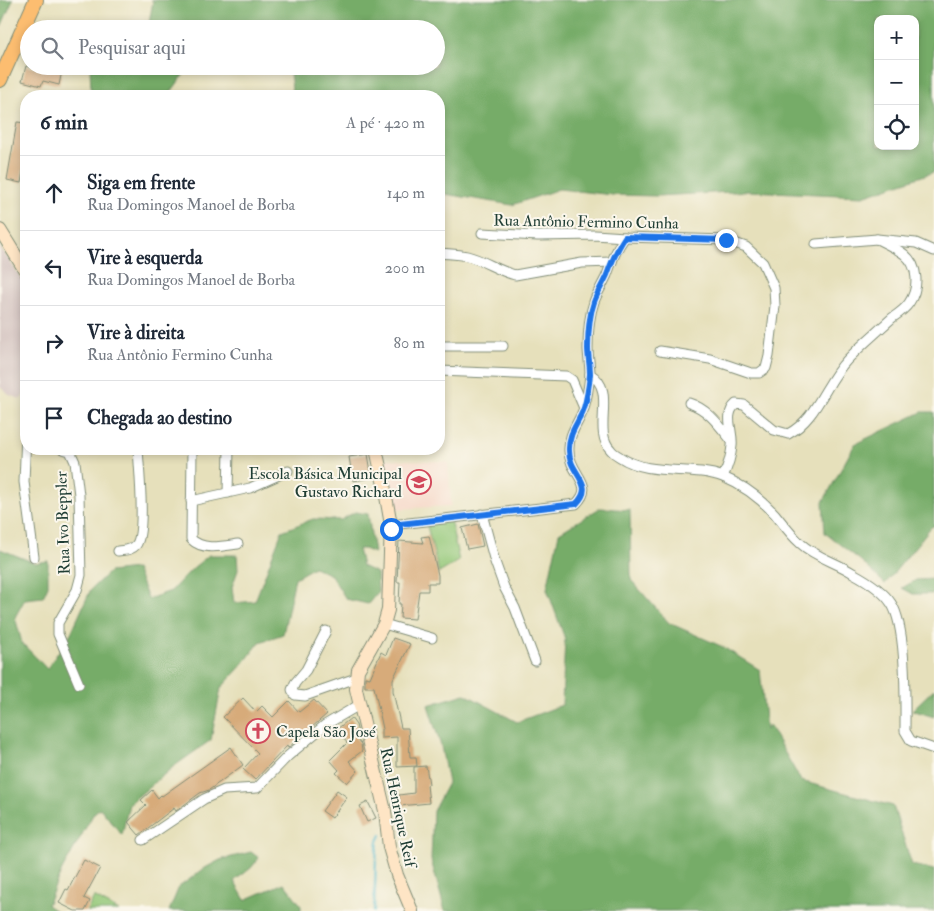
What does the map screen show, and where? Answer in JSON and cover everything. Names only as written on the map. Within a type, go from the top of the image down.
[{"type":"main road","points":[[0,59],[27,0]]},
{"type":"main road","points":[[27,20],[36,0]]},
{"type":"main road","points":[[0,80],[20,36]]},
{"type":"street","points":[[0,230],[20,264]]},
{"type":"street","name":"Rua Antônio Fermino Cunha","points":[[482,233],[726,240],[746,247],[763,262],[774,288],[775,306],[766,368],[760,373],[751,373],[710,359],[660,351]]},
{"type":"street","points":[[391,525],[576,504],[584,497],[583,483],[571,465],[568,450],[570,437],[584,409],[590,374],[588,349],[592,309],[618,248],[625,237]]},
{"type":"street","points":[[816,244],[878,239],[916,243],[934,251]]},
{"type":"street","points":[[723,477],[730,462],[733,443],[729,417],[730,409],[736,404],[744,405],[774,430],[788,434],[798,429],[808,420],[827,387],[846,360],[908,304],[917,287],[914,269],[906,256],[896,248],[878,239]]},
{"type":"street","points":[[445,254],[466,256],[515,275],[582,263],[612,262]]},
{"type":"street","points":[[445,346],[503,346]]},
{"type":"street","points":[[445,370],[566,376],[572,380],[584,409]]},
{"type":"street","points":[[590,374],[598,378],[602,386],[604,434],[610,449],[636,465],[723,477],[755,494],[799,542],[811,552],[853,572],[876,588],[892,604],[899,621],[904,661],[905,731],[911,741],[934,749]]},
{"type":"street","points":[[689,403],[699,406],[714,419],[733,443]]},
{"type":"street","points":[[25,455],[24,482],[34,557]]},
{"type":"street","name":"Rua Ivo Beppler","points":[[72,455],[76,462],[79,494],[81,575],[77,590],[58,623],[58,634],[79,684]]},
{"type":"street","points":[[118,550],[128,550],[135,546],[139,537],[141,493],[138,455]]},
{"type":"street","points":[[192,455],[191,539],[195,544],[212,547],[238,544]]},
{"type":"street","points":[[228,493],[229,455]]},
{"type":"street","name":"Rua Henrique Reif","points":[[377,455],[391,525],[388,610],[384,624],[362,660],[356,678],[356,689],[382,796],[389,847],[394,866],[412,911]]},
{"type":"street","points":[[191,501],[250,488],[288,472]]},
{"type":"street","points":[[482,514],[495,562],[515,608],[534,661]]},
{"type":"street","points":[[384,624],[432,638]]},
{"type":"street","points":[[326,631],[306,670],[295,683],[292,690],[295,695],[305,696],[356,678]]},
{"type":"street","points":[[144,840],[204,799],[224,790],[256,788],[288,756],[325,725],[359,705]]},
{"type":"shaded area","points":[[0,247],[20,276],[20,399],[9,395],[0,387]]},
{"type":"shaded area","name":"Escola Básica Municipal Gustavo Richard","points":[[385,459],[448,462],[451,506],[396,509],[392,502]]},
{"type":"green space","points":[[0,0],[13,0],[0,29]]},
{"type":"green space","points":[[151,0],[934,0],[934,172],[863,196],[749,191],[657,196],[613,195],[559,189],[512,205],[445,194],[445,90],[291,90],[290,75],[445,75],[445,20],[150,20],[153,1]]},
{"type":"green space","points":[[90,75],[183,75],[172,90],[91,90]]},
{"type":"green space","points":[[922,412],[934,412],[934,526],[931,527],[885,584],[860,560],[825,533],[823,502],[855,444]]},
{"type":"green space","points":[[600,508],[630,510],[631,580],[669,623],[723,647],[760,670],[766,730],[769,725],[801,781],[893,806],[912,865],[934,870],[934,911],[445,911],[431,860],[433,811],[448,783],[441,746],[428,705],[465,694],[517,722],[562,705],[565,639],[547,589],[559,533]]},
{"type":"green space","points":[[355,512],[368,514],[374,553],[358,549],[362,566],[377,573],[378,592],[368,604],[346,599],[331,575],[314,567],[295,578],[283,634],[260,642],[221,688],[211,740],[173,767],[129,804],[122,835],[100,808],[94,813],[62,870],[47,905],[56,911],[0,911],[0,549],[35,563],[48,561],[48,586],[43,597],[25,599],[15,617],[22,643],[47,669],[71,633],[91,589],[109,572],[136,569],[148,599],[171,591],[193,568],[209,555],[237,555],[238,570],[232,587],[234,603],[255,601],[282,531],[313,519],[341,520]]},
{"type":"green space","points":[[450,519],[459,561],[439,573],[426,522]]},
{"type":"green space","points":[[934,579],[934,594],[913,594],[902,588],[916,580]]},
{"type":"green space","points":[[934,689],[934,717],[912,710]]},
{"type":"green space","points":[[251,852],[259,858],[251,868],[234,881],[245,900],[284,883],[301,905],[301,911],[169,911],[179,887],[205,868],[220,860]]},
{"type":"green space","points":[[94,897],[119,911],[87,911]]},
{"type":"building","points":[[24,75],[61,75],[59,85],[43,81],[41,86],[22,81]]},
{"type":"building","points":[[17,122],[20,122],[20,183],[7,180]]},
{"type":"building","points":[[368,455],[372,478],[353,481],[349,457]]},
{"type":"building","points":[[478,524],[483,546],[467,549],[462,528]]},
{"type":"building","points":[[429,536],[438,575],[438,583],[428,583],[428,591],[419,591],[415,619],[400,618],[400,582],[397,582],[399,541],[423,543],[421,537]]},
{"type":"building","points":[[393,638],[410,644],[393,679],[393,691],[401,728],[408,728],[410,757],[416,757],[417,766],[397,767],[397,737],[381,738],[381,729],[383,729],[374,687],[365,687],[365,677],[370,678],[381,652],[386,655]]},
{"type":"building","points":[[243,698],[256,712],[262,706],[273,717],[289,701],[299,712],[314,700],[327,714],[288,748],[287,746],[255,780],[243,769],[258,753],[223,717]]},
{"type":"building","points":[[351,718],[356,725],[358,734],[355,737],[361,744],[362,751],[349,761],[358,771],[347,783],[336,773],[339,770],[330,760],[347,743],[337,729]]},
{"type":"building","points":[[231,747],[243,765],[209,790],[200,793],[176,811],[174,808],[139,835],[128,822],[146,805],[141,800],[152,790],[158,798],[162,796]]},
{"type":"building","points":[[426,766],[429,784],[427,785],[429,803],[400,806],[399,795],[414,793],[414,767]]},
{"type":"building","points":[[337,790],[347,797],[332,818],[322,811]]},
{"type":"building","points":[[368,802],[376,818],[367,822],[360,806]]},
{"type":"building","points":[[84,860],[100,868],[84,898],[90,901],[85,911],[75,911],[59,903]]},
{"type":"waterway","points":[[374,911],[376,859],[378,841],[381,835]]},
{"type":"place","name":"Escola Básica Municipal Gustavo Richard","points":[[419,482]]},
{"type":"place","name":"Capela São José","points":[[258,731]]},
{"type":"route","points":[[391,529],[391,525],[576,504],[584,497],[585,490],[583,483],[571,465],[568,450],[570,437],[584,409],[590,374],[588,349],[594,302],[618,248],[625,237],[726,240]]}]
